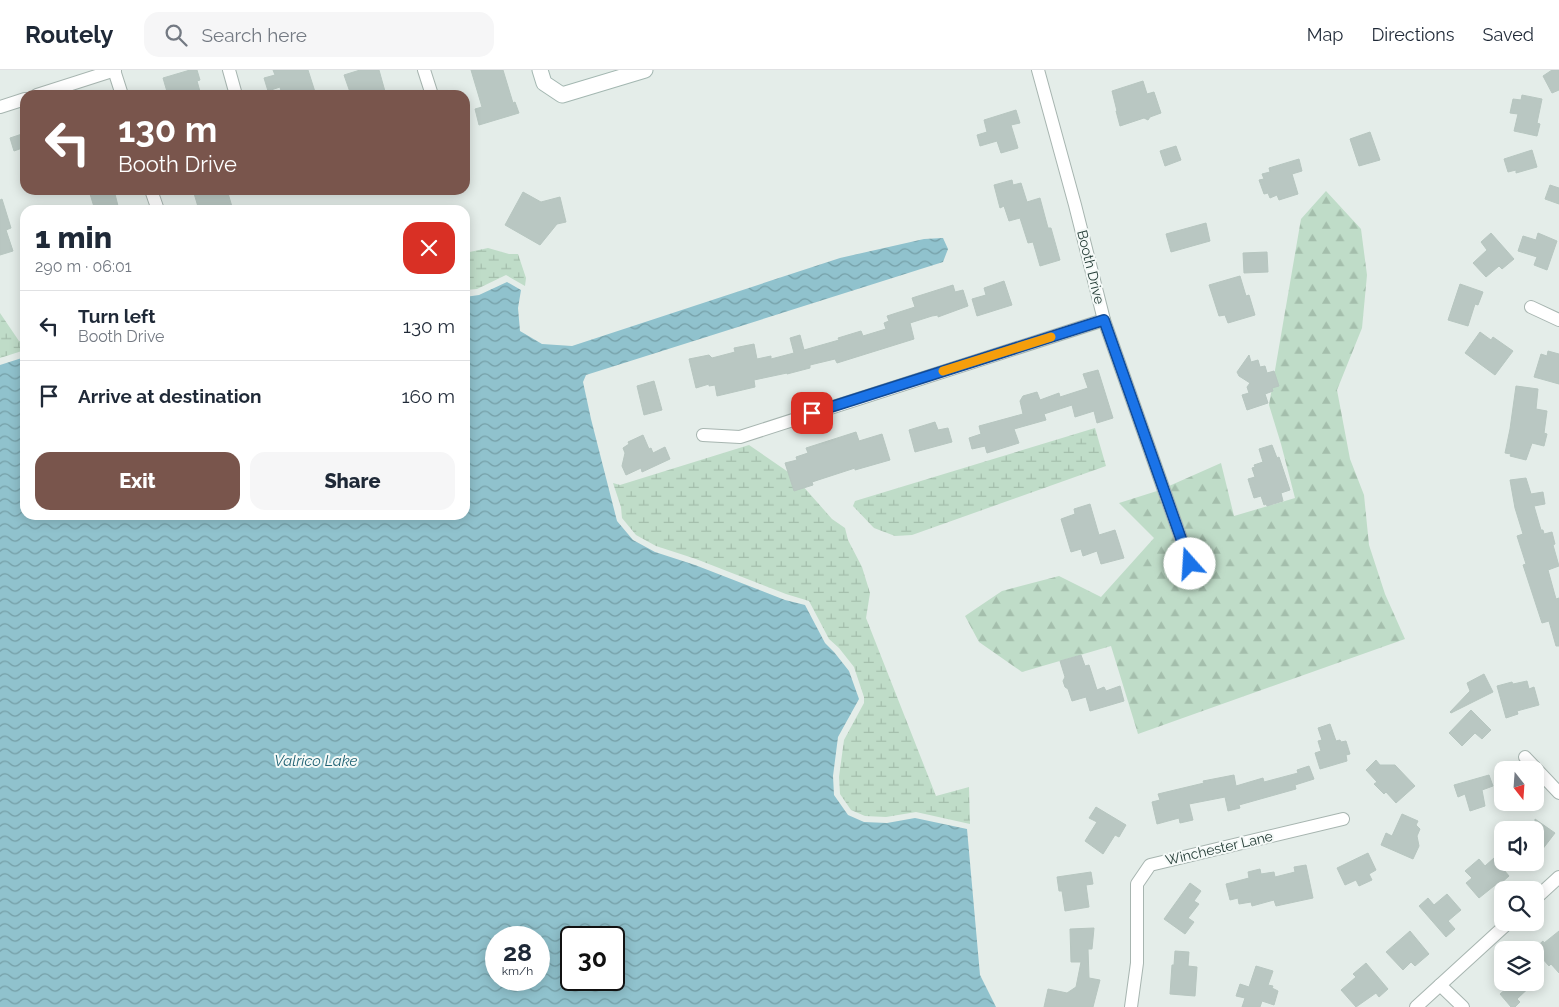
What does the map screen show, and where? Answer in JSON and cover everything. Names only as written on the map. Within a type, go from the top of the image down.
[{"type":"street","points":[[53,90],[115,70],[121,90]]},
{"type":"street","points":[[229,70],[235,90]]},
{"type":"street","points":[[424,70],[430,90]]},
{"type":"street","points":[[540,70],[544,83],[562,95],[645,70]]},
{"type":"street","name":"Booth Drive","points":[[703,435],[740,437],[1104,320],[1038,70]]},
{"type":"street","points":[[0,107],[20,101]]},
{"type":"street","points":[[1532,307],[1559,320]]},
{"type":"street","points":[[1104,320],[1190,564]]},
{"type":"street","points":[[1526,757],[1559,793]]},
{"type":"street","name":"Winchester Lane","points":[[1131,1007],[1137,963],[1137,884],[1150,865],[1343,819]]},
{"type":"street","points":[[1544,891],[1559,877]]},
{"type":"street","points":[[1416,1007],[1499,931]]},
{"type":"street","points":[[1440,985],[1463,1007]]},
{"type":"green space","points":[[1326,191],[1361,229],[1367,275],[1362,328],[1337,390],[1350,459],[1364,495],[1369,545],[1385,594],[1405,639],[1138,734],[1111,646],[1022,672],[979,642],[965,616],[1002,591],[1059,576],[1101,597],[1154,538],[1119,503],[1157,491],[1186,573],[1198,569],[1169,486],[1221,463],[1234,516],[1295,498],[1269,405],[1301,219]]},
{"type":"green space","points":[[488,248],[509,254],[518,254],[526,278],[525,286],[506,275],[477,289],[470,290],[470,252]]},
{"type":"green space","points":[[0,313],[20,341],[20,352],[0,358]]},
{"type":"green space","points":[[1095,428],[1106,466],[912,535],[895,536],[874,528],[853,506],[855,501]]},
{"type":"green space","points":[[749,445],[794,476],[832,519],[845,528],[848,540],[862,567],[870,593],[866,618],[936,796],[969,787],[970,824],[916,812],[886,817],[865,816],[851,810],[840,794],[839,777],[844,740],[864,703],[864,697],[854,667],[829,639],[809,601],[656,546],[636,535],[622,518],[621,507],[613,483],[620,485]]},
{"type":"water","name":"Valrico Lake","points":[[943,238],[948,249],[943,262],[586,375],[583,382],[617,521],[633,540],[655,552],[695,565],[785,600],[805,605],[825,643],[849,671],[859,699],[838,737],[833,776],[834,795],[848,815],[864,822],[887,823],[915,818],[967,829],[980,975],[996,1007],[0,1007],[0,365],[20,359],[20,520],[470,520],[470,296],[479,295],[507,282],[521,290],[518,308],[520,331],[542,344],[572,346],[840,258],[924,239]]},
{"type":"building","points":[[190,70],[197,70],[200,80],[197,81],[200,90],[167,90],[163,78]]},
{"type":"building","points":[[273,70],[308,70],[314,90],[281,90],[280,87],[268,90],[264,78],[275,75]]},
{"type":"building","points":[[360,70],[379,70],[385,90],[349,90],[344,75]]},
{"type":"building","points":[[471,70],[503,70],[513,103],[515,102],[519,113],[479,125],[475,109],[482,107]]},
{"type":"building","points":[[1552,70],[1559,70],[1559,90],[1552,93],[1543,76]]},
{"type":"building","points":[[1143,81],[1147,94],[1154,92],[1161,113],[1150,117],[1148,120],[1144,118],[1120,126],[1112,91]]},
{"type":"building","points":[[1522,95],[1542,99],[1537,123],[1540,124],[1537,136],[1514,131],[1518,114],[1510,113],[1513,99],[1521,100]]},
{"type":"building","points":[[1016,110],[1020,123],[1011,125],[1018,148],[1001,153],[997,141],[980,146],[977,135],[987,132],[984,120]]},
{"type":"building","points":[[1370,132],[1380,160],[1359,166],[1350,139]]},
{"type":"building","points":[[20,135],[20,149],[14,151],[10,138]]},
{"type":"building","points":[[1176,146],[1181,160],[1165,166],[1160,151]]},
{"type":"building","points":[[1532,150],[1537,167],[1516,173],[1516,170],[1508,172],[1504,159]]},
{"type":"building","points":[[1299,159],[1302,171],[1292,174],[1298,194],[1279,200],[1277,195],[1270,198],[1268,193],[1264,194],[1259,180],[1264,179],[1262,174],[1270,172],[1269,168]]},
{"type":"building","points":[[1012,180],[1013,185],[1021,183],[1027,202],[1040,198],[1048,228],[1051,228],[1060,260],[1040,266],[1033,242],[1028,243],[1020,218],[1009,221],[1004,206],[1000,208],[994,185]]},
{"type":"building","points":[[1550,185],[1559,188],[1559,204],[1545,199]]},
{"type":"building","points":[[523,192],[541,202],[560,197],[566,222],[557,224],[540,245],[505,225]]},
{"type":"building","points":[[90,195],[115,195],[118,205],[93,205]]},
{"type":"building","points":[[194,195],[228,195],[232,205],[198,205]]},
{"type":"building","points":[[2,199],[11,228],[6,230],[13,251],[0,255],[0,200]]},
{"type":"building","points":[[1206,223],[1210,241],[1171,252],[1166,234]]},
{"type":"building","points":[[1491,233],[1514,259],[1502,269],[1499,266],[1486,277],[1473,263],[1487,250],[1481,242]]},
{"type":"building","points":[[1538,233],[1557,241],[1547,270],[1534,265],[1537,257],[1518,251],[1523,236],[1536,240]]},
{"type":"building","points":[[1267,252],[1268,272],[1244,273],[1243,253]]},
{"type":"building","points":[[1240,276],[1246,296],[1249,295],[1255,315],[1228,323],[1225,315],[1219,316],[1209,285]]},
{"type":"building","points":[[1004,281],[1012,305],[977,316],[972,299],[986,295],[984,288]]},
{"type":"building","points":[[1460,284],[1483,292],[1478,305],[1475,304],[1468,326],[1448,320]]},
{"type":"building","points":[[953,285],[955,292],[963,290],[968,306],[938,317],[938,315],[932,316],[910,323],[914,339],[837,363],[835,359],[810,365],[810,368],[787,374],[754,380],[755,387],[717,396],[715,385],[709,386],[709,384],[696,388],[689,359],[709,355],[712,358],[735,352],[734,348],[754,344],[757,359],[771,356],[771,359],[794,353],[790,338],[800,335],[804,350],[839,340],[838,338],[861,331],[863,336],[886,329],[884,323],[889,321],[887,316],[915,307],[912,298]]},
{"type":"building","points":[[1480,332],[1491,340],[1493,337],[1513,351],[1495,375],[1465,353]]},
{"type":"building","points":[[1548,351],[1559,354],[1559,384],[1534,377],[1541,354],[1547,356]]},
{"type":"building","points":[[1249,355],[1251,362],[1258,360],[1260,367],[1265,366],[1267,373],[1274,371],[1279,386],[1272,388],[1273,391],[1265,394],[1268,403],[1247,410],[1242,395],[1249,393],[1247,387],[1250,383],[1239,376],[1237,372]]},
{"type":"building","points":[[1098,370],[1113,418],[1097,423],[1094,411],[1075,417],[1072,405],[1044,414],[1046,420],[1014,429],[1019,443],[987,453],[985,446],[972,449],[969,438],[981,434],[979,426],[1023,414],[1020,401],[1023,396],[1037,392],[1040,400],[1059,393],[1060,397],[1088,388],[1083,374]]},
{"type":"building","points":[[654,381],[662,410],[644,415],[637,386]]},
{"type":"building","points":[[1516,386],[1538,389],[1536,409],[1547,411],[1544,433],[1547,434],[1544,446],[1532,443],[1526,460],[1505,453]]},
{"type":"building","points":[[935,422],[938,430],[948,428],[952,442],[915,452],[909,430]]},
{"type":"building","points":[[856,432],[859,441],[882,434],[890,460],[855,470],[855,468],[812,482],[813,485],[794,491],[785,463],[797,460],[796,457],[808,453],[806,448]]},
{"type":"building","points":[[643,435],[649,449],[651,448],[653,453],[665,447],[670,459],[642,472],[641,468],[626,475],[622,466],[625,453],[623,448],[629,444],[628,442]]},
{"type":"building","points":[[1272,445],[1277,458],[1279,457],[1290,490],[1281,493],[1283,501],[1267,506],[1266,504],[1264,505],[1261,496],[1254,498],[1248,479],[1255,477],[1252,468],[1255,467],[1254,465],[1263,462],[1259,449]]},
{"type":"building","points":[[1526,478],[1531,494],[1543,492],[1545,504],[1534,506],[1541,530],[1543,530],[1544,534],[1552,532],[1555,544],[1553,545],[1559,566],[1548,570],[1556,599],[1559,598],[1559,646],[1556,646],[1549,621],[1542,623],[1523,565],[1526,564],[1517,536],[1523,534],[1515,508],[1510,480]]},
{"type":"building","points":[[1090,504],[1099,535],[1115,530],[1124,558],[1101,564],[1097,551],[1083,556],[1081,549],[1071,552],[1061,519],[1075,514],[1074,509]]},
{"type":"building","points":[[1081,655],[1085,666],[1089,665],[1097,690],[1104,687],[1106,691],[1120,686],[1124,701],[1090,711],[1086,697],[1072,701],[1063,681],[1065,677],[1060,661]]},
{"type":"building","points":[[1484,674],[1493,692],[1451,713],[1470,691],[1467,683]]},
{"type":"building","points":[[1527,681],[1529,689],[1534,687],[1539,705],[1517,711],[1518,714],[1506,718],[1497,686]]},
{"type":"building","points":[[1471,710],[1491,730],[1482,739],[1475,733],[1462,746],[1449,733]]},
{"type":"building","points":[[1330,724],[1336,741],[1346,741],[1350,754],[1346,755],[1347,761],[1320,769],[1315,753],[1321,751],[1318,741],[1322,740],[1318,728]]},
{"type":"building","points":[[1376,760],[1380,765],[1395,765],[1415,786],[1396,803],[1386,792],[1384,794],[1374,784],[1377,782],[1366,770]]},
{"type":"building","points":[[1309,766],[1314,779],[1295,785],[1296,789],[1239,805],[1240,808],[1228,811],[1225,797],[1189,804],[1193,820],[1180,823],[1179,818],[1157,824],[1152,802],[1160,800],[1158,794],[1204,783],[1203,781],[1234,775],[1236,786],[1263,778],[1264,782],[1298,773],[1297,770]]},
{"type":"building","points":[[1489,775],[1493,786],[1482,790],[1485,806],[1470,811],[1465,794],[1458,797],[1454,785]]},
{"type":"building","points":[[1096,807],[1126,825],[1119,837],[1115,835],[1103,854],[1085,841],[1097,822],[1089,818]]},
{"type":"building","points":[[1402,814],[1418,821],[1416,825],[1420,829],[1417,836],[1419,846],[1413,859],[1381,845],[1386,833],[1392,836]]},
{"type":"building","points":[[1544,825],[1555,833],[1544,847]]},
{"type":"building","points":[[1368,853],[1376,870],[1369,874],[1372,880],[1359,886],[1356,880],[1345,885],[1337,868]]},
{"type":"building","points":[[1494,858],[1494,871],[1505,871],[1509,876],[1503,881],[1494,881],[1494,886],[1479,898],[1466,883],[1472,878],[1465,871],[1479,859],[1485,866]]},
{"type":"building","points":[[1306,865],[1313,898],[1276,906],[1274,900],[1252,906],[1251,902],[1239,904],[1238,898],[1230,900],[1226,884],[1249,878],[1248,872],[1260,869],[1261,874],[1274,872],[1275,877],[1295,872],[1294,867]]},
{"type":"building","points":[[1091,872],[1093,884],[1086,885],[1089,907],[1065,911],[1062,891],[1059,891],[1057,877]]},
{"type":"building","points":[[1190,883],[1201,891],[1194,901],[1199,904],[1188,918],[1194,922],[1185,934],[1164,919]]},
{"type":"building","points":[[1447,894],[1461,910],[1448,921],[1455,929],[1446,937],[1419,906],[1428,898],[1434,905]]},
{"type":"building","points":[[1094,928],[1092,949],[1088,949],[1089,978],[1100,980],[1093,1007],[1044,1007],[1048,989],[1067,993],[1076,987],[1081,962],[1071,962],[1070,929]]},
{"type":"building","points":[[1410,931],[1429,954],[1415,966],[1411,962],[1403,970],[1386,952]]},
{"type":"building","points":[[1559,931],[1559,973],[1551,964],[1549,966],[1544,960],[1544,943]]},
{"type":"building","points":[[1175,951],[1189,952],[1188,966],[1197,967],[1195,996],[1170,994]]},
{"type":"building","points":[[1366,963],[1388,989],[1379,997],[1376,993],[1356,1007],[1341,990],[1356,977],[1353,974]]},
{"type":"building","points":[[1256,966],[1273,971],[1268,985],[1273,986],[1272,988],[1278,991],[1274,1005],[1262,1001],[1260,1007],[1242,1007],[1245,998],[1236,996],[1240,984],[1249,987]]},
{"type":"building","points":[[1504,991],[1525,991],[1517,999],[1520,1002],[1515,1007],[1511,1007],[1500,994]]},
{"type":"slow traffic","points":[[943,371],[1051,337]]},
{"type":"route","points":[[812,413],[1104,320],[1190,564]]}]
